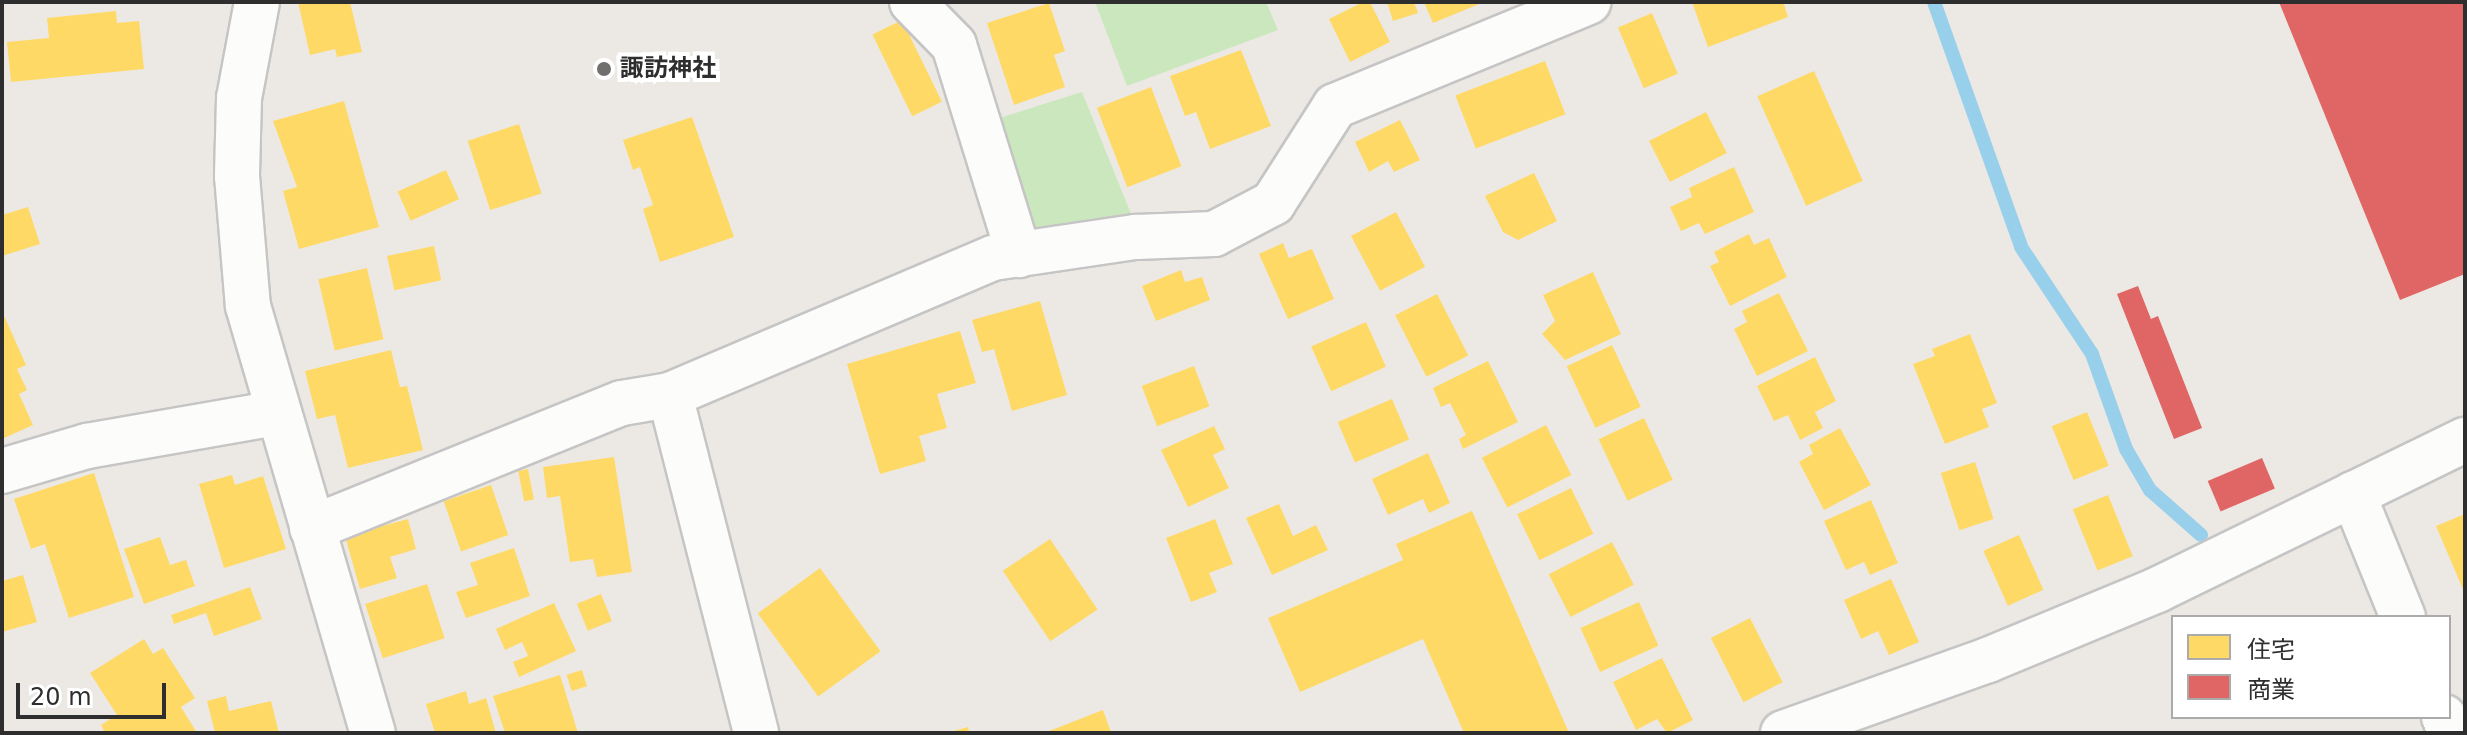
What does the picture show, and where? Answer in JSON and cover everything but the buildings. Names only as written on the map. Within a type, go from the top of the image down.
[{"type":"street","points":[[257,2],[239,98],[238,189],[248,306],[373,733]]},
{"type":"street","points":[[912,2],[954,45],[1019,255]]},
{"type":"street","points":[[312,528],[622,403],[670,395],[993,258],[1136,237],[1214,234],[1273,203],[1335,106],[1588,2]]},
{"type":"street","points":[[670,395],[756,733]]},
{"type":"street","points":[[2,471],[87,446],[277,413]]},
{"type":"street","points":[[1783,733],[1988,660],[2157,590],[2465,440]]},
{"type":"street","points":[[2353,494],[2402,615]]},
{"type":"green space","points":[[1095,2],[1266,2],[1278,30],[1127,86]]},
{"type":"green space","points":[[1082,92],[1131,214],[1024,230],[987,122]]},
{"type":"waterway","points":[[1934,2],[2021,247],[2092,354],[2126,449],[2150,490],[2201,535]]},
{"type":"place","name":"諏訪神社","points":[[604,69]]}]
